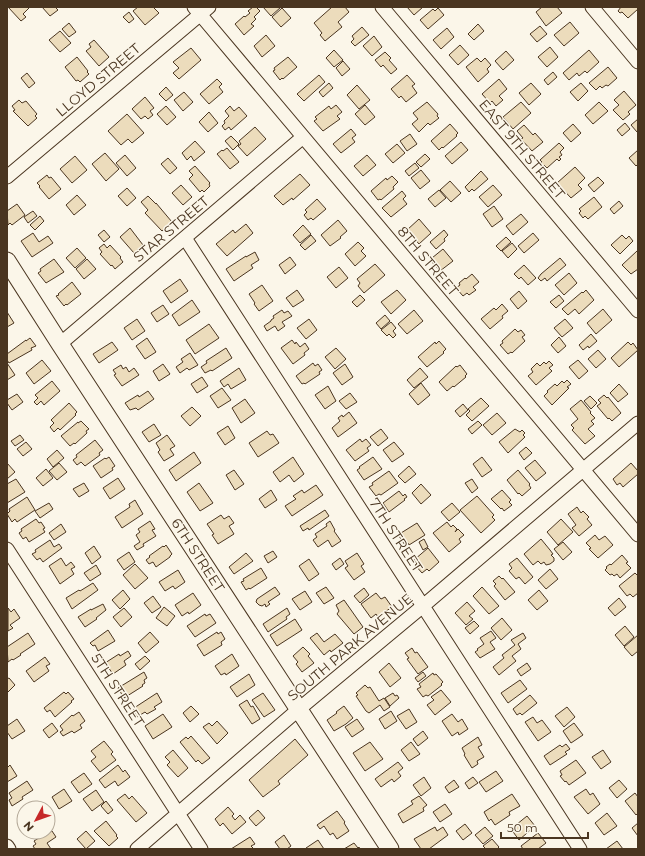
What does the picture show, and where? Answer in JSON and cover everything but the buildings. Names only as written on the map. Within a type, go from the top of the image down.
[{"type":"main road","name":"6TH STREET","points":[[7,261],[390,849]]},
{"type":"street","name":"EAST 9TH STREET","points":[[382,7],[638,311]]},
{"type":"street","points":[[592,7],[638,62]]},
{"type":"street","name":"8TH STREET","points":[[201,10],[303,137],[638,535]]},
{"type":"street","name":"LLOYD STREET","points":[[7,177],[201,10]]},
{"type":"street","name":"STAR STREET","points":[[60,344],[303,137]]},
{"type":"street","name":"7TH STREET","points":[[185,238],[580,849]]},
{"type":"street","name":"SOUTH PARK AVENUE","points":[[137,849],[299,709],[423,606],[638,423]]},
{"type":"street","name":"5TH STREET","points":[[7,549],[201,849]]}]
